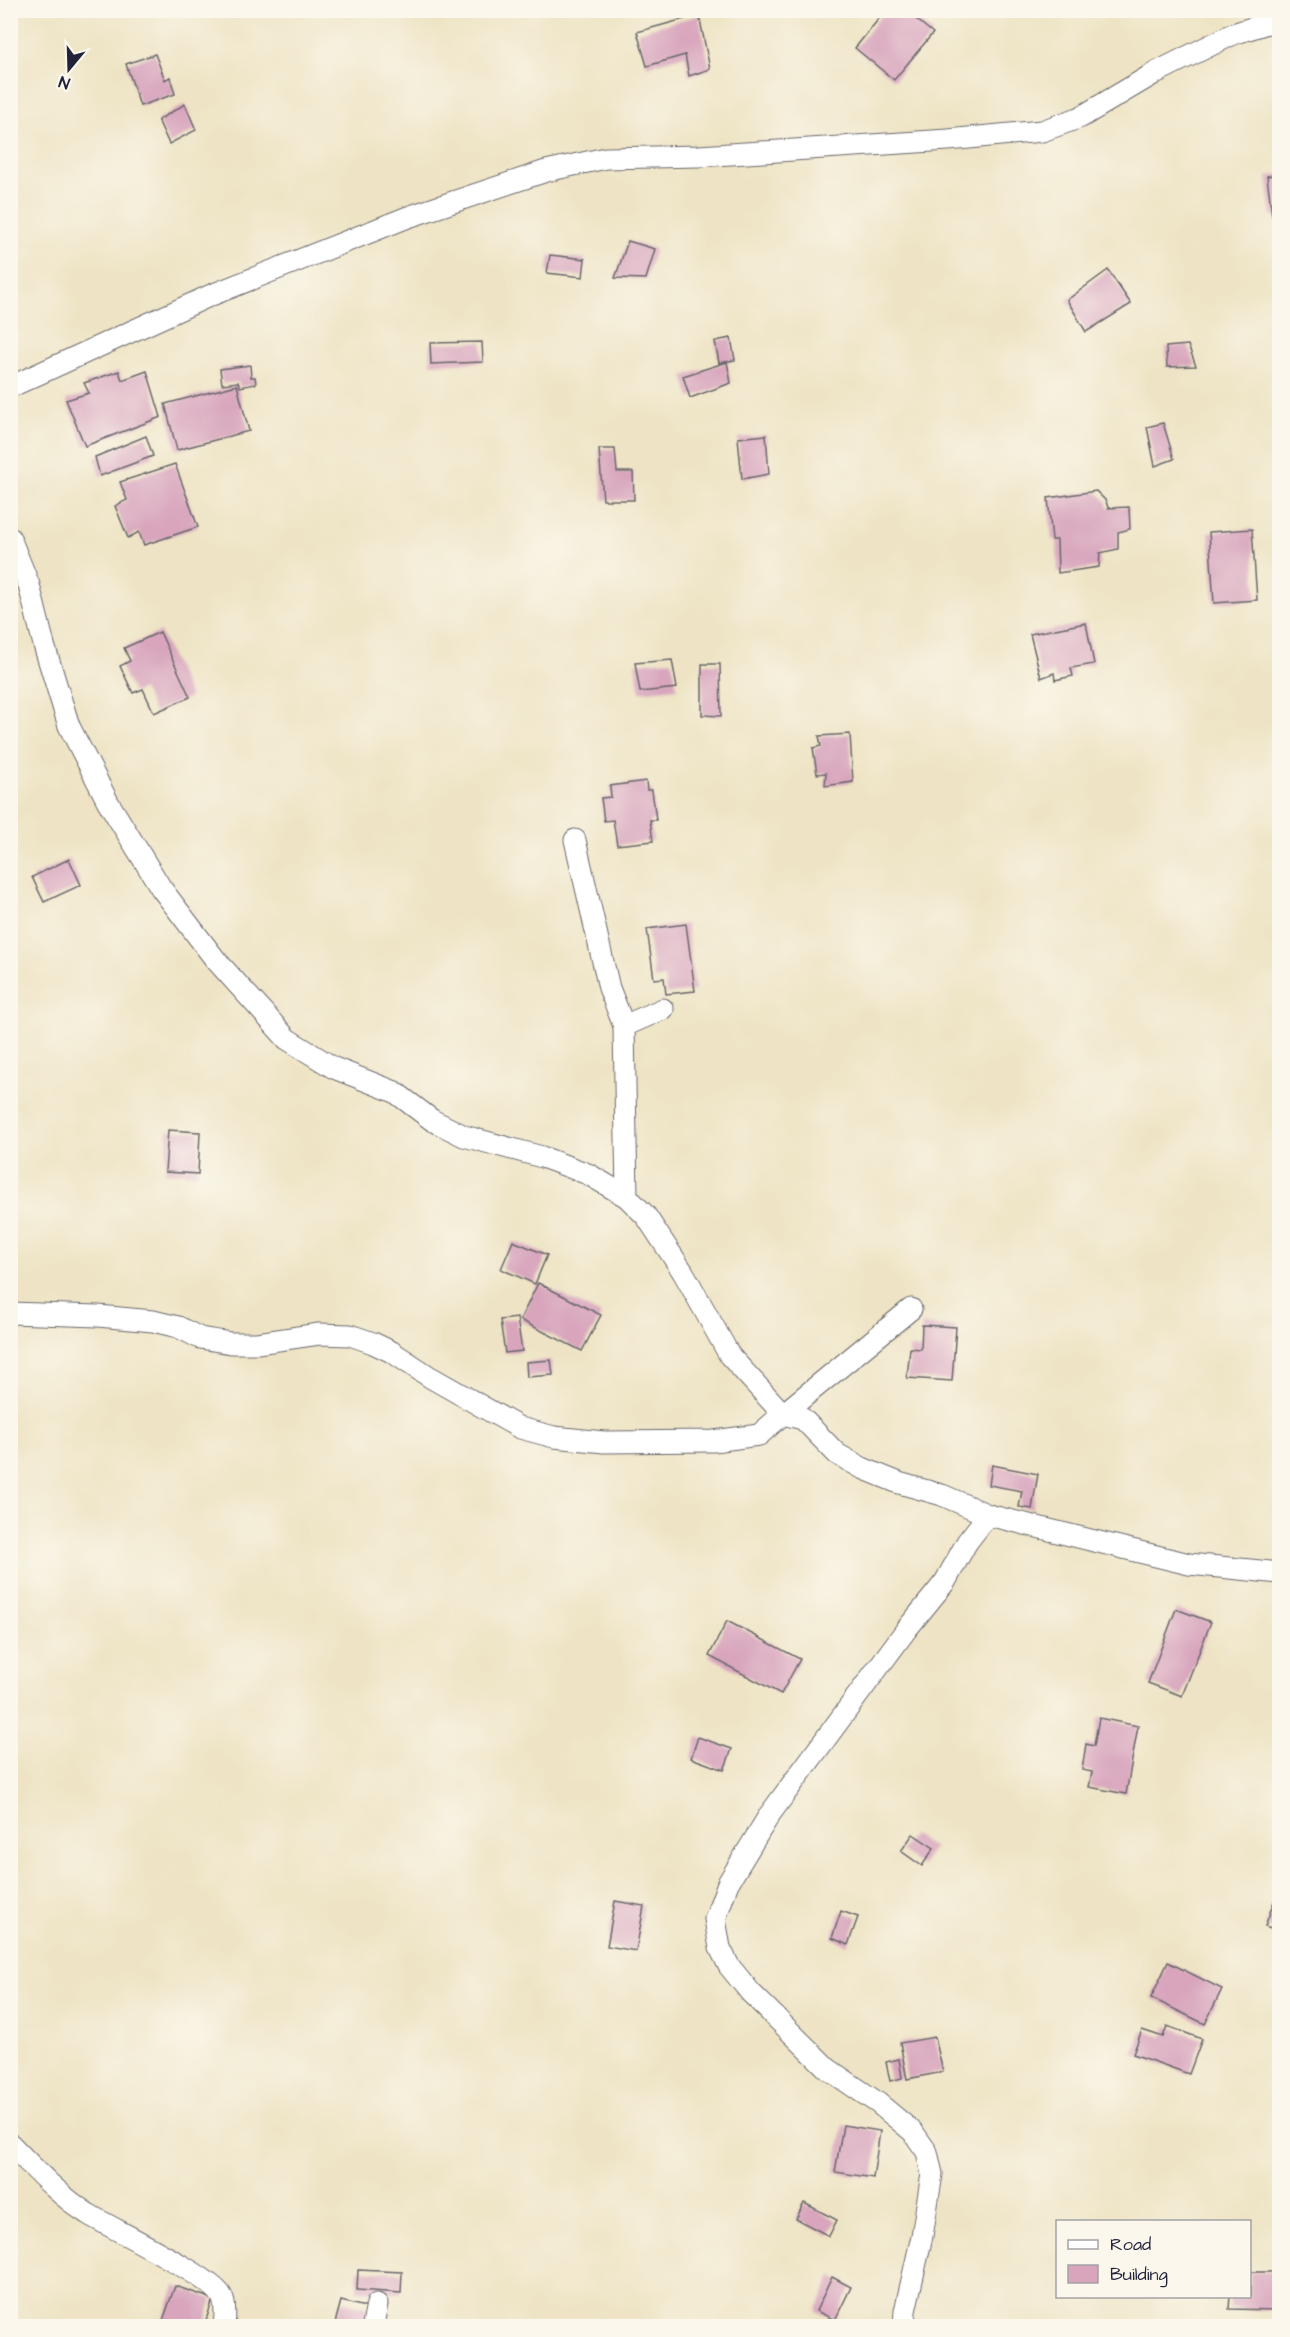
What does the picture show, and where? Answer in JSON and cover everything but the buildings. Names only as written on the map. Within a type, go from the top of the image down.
[{"type":"street","points":[[10,387],[209,296],[408,218],[546,171],[606,158],[699,156],[948,140],[1042,131],[1081,117],[1155,73],[1233,34],[1280,19]]},
{"type":"street","points":[[10,538],[29,585],[44,645],[69,726],[108,802],[161,888],[215,959],[287,1039],[334,1068],[395,1092],[432,1120],[464,1136],[542,1157],[588,1174],[627,1197],[646,1216],[683,1272],[730,1356],[783,1414],[803,1419],[837,1454],[862,1468],[988,1515],[1189,1564],[1280,1573]]},
{"type":"street","points":[[575,840],[609,988],[624,1026],[627,1197]]},
{"type":"street","points":[[624,1026],[663,1009]]},
{"type":"street","points":[[10,1313],[98,1316],[153,1322],[178,1327],[200,1338],[231,1343],[257,1343],[320,1334],[350,1335],[392,1352],[430,1377],[520,1428],[554,1437],[604,1442],[714,1441],[759,1435],[911,1309]]},
{"type":"street","points":[[904,2326],[906,2302],[922,2236],[931,2183],[932,2174],[927,2152],[914,2132],[828,2068],[751,1993],[729,1966],[720,1948],[715,1919],[728,1883],[770,1815],[906,1629],[945,1582],[967,1542],[988,1515]]},
{"type":"street","points":[[10,2144],[50,2186],[87,2213],[204,2279],[221,2295],[225,2315],[224,2326]]},
{"type":"street","points":[[373,2326],[377,2304]]}]
